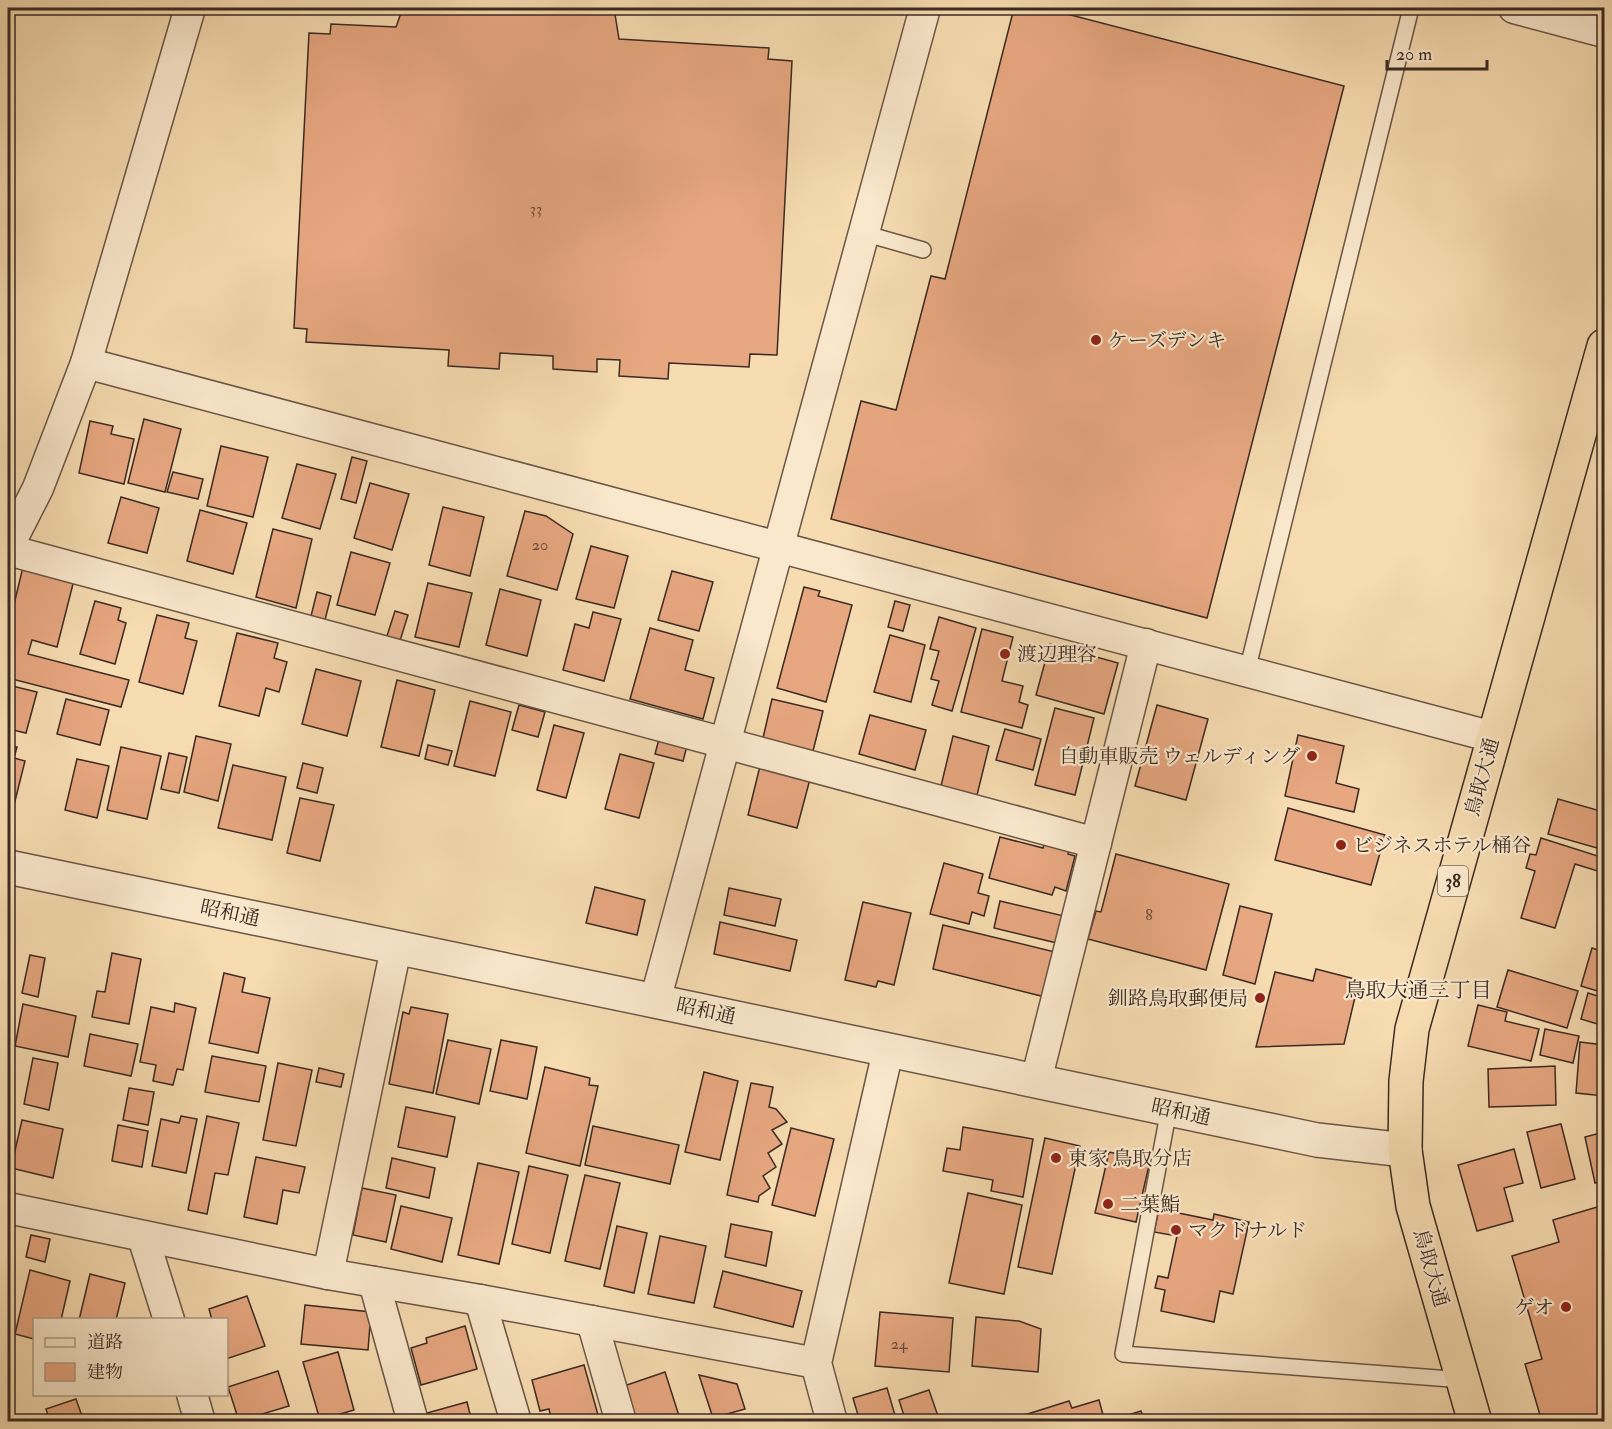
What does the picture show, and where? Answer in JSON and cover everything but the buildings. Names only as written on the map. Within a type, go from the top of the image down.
[{"type":"highway","name":"鳥取大通","points":[[1475,1422],[1413,1206],[1405,1149],[1406,1081],[1412,1029],[1493,736],[1599,389],[1605,346]]},
{"type":"street","points":[[190,8],[86,363],[38,488],[8,548],[1096,843]]},
{"type":"street","points":[[655,1001],[925,8]]},
{"type":"street","points":[[1514,8],[1605,32]]},
{"type":"street","points":[[86,363],[1493,736]]},
{"type":"street","points":[[1036,1081],[1146,644]]},
{"type":"street","name":"昭和通","points":[[8,867],[1317,1140],[1405,1149]]},
{"type":"street","points":[[328,1274],[396,948]]},
{"type":"street","points":[[832,1422],[816,1363],[888,1051]]},
{"type":"street","points":[[8,1208],[328,1274],[816,1363]]},
{"type":"street","points":[[143,1237],[168,1318]]},
{"type":"street","points":[[374,1282],[413,1422]]},
{"type":"street","points":[[480,1300],[516,1422]]},
{"type":"street","points":[[592,1322],[621,1422]]},
{"type":"street","points":[[192,1396],[200,1422]]},
{"type":"lane","points":[[1247,671],[1411,8]]},
{"type":"lane","points":[[862,233],[923,250]]},
{"type":"lane","points":[[1168,1109],[1123,1354],[1464,1380]]},
{"type":"place","name":"ケーズデンキ","points":[[1096,340]]},
{"type":"place","name":"渡辺理容","points":[[1005,654]]},
{"type":"place","name":"自動車販売 ウェルディング","points":[[1312,756]]},
{"type":"place","name":"ビジネスホテル桶谷","points":[[1341,845]]},
{"type":"place","name":"釧路鳥取郵便局","points":[[1260,998]]},
{"type":"place","name":"東家 鳥取分店","points":[[1056,1158]]},
{"type":"place","name":"二葉鮨","points":[[1108,1204]]},
{"type":"place","name":"マクドナルド","points":[[1176,1230]]},
{"type":"place","name":"ゲオ","points":[[1566,1307]]},
{"type":"district","name":"鳥取大通三丁目","points":[[1418,990]]}]
